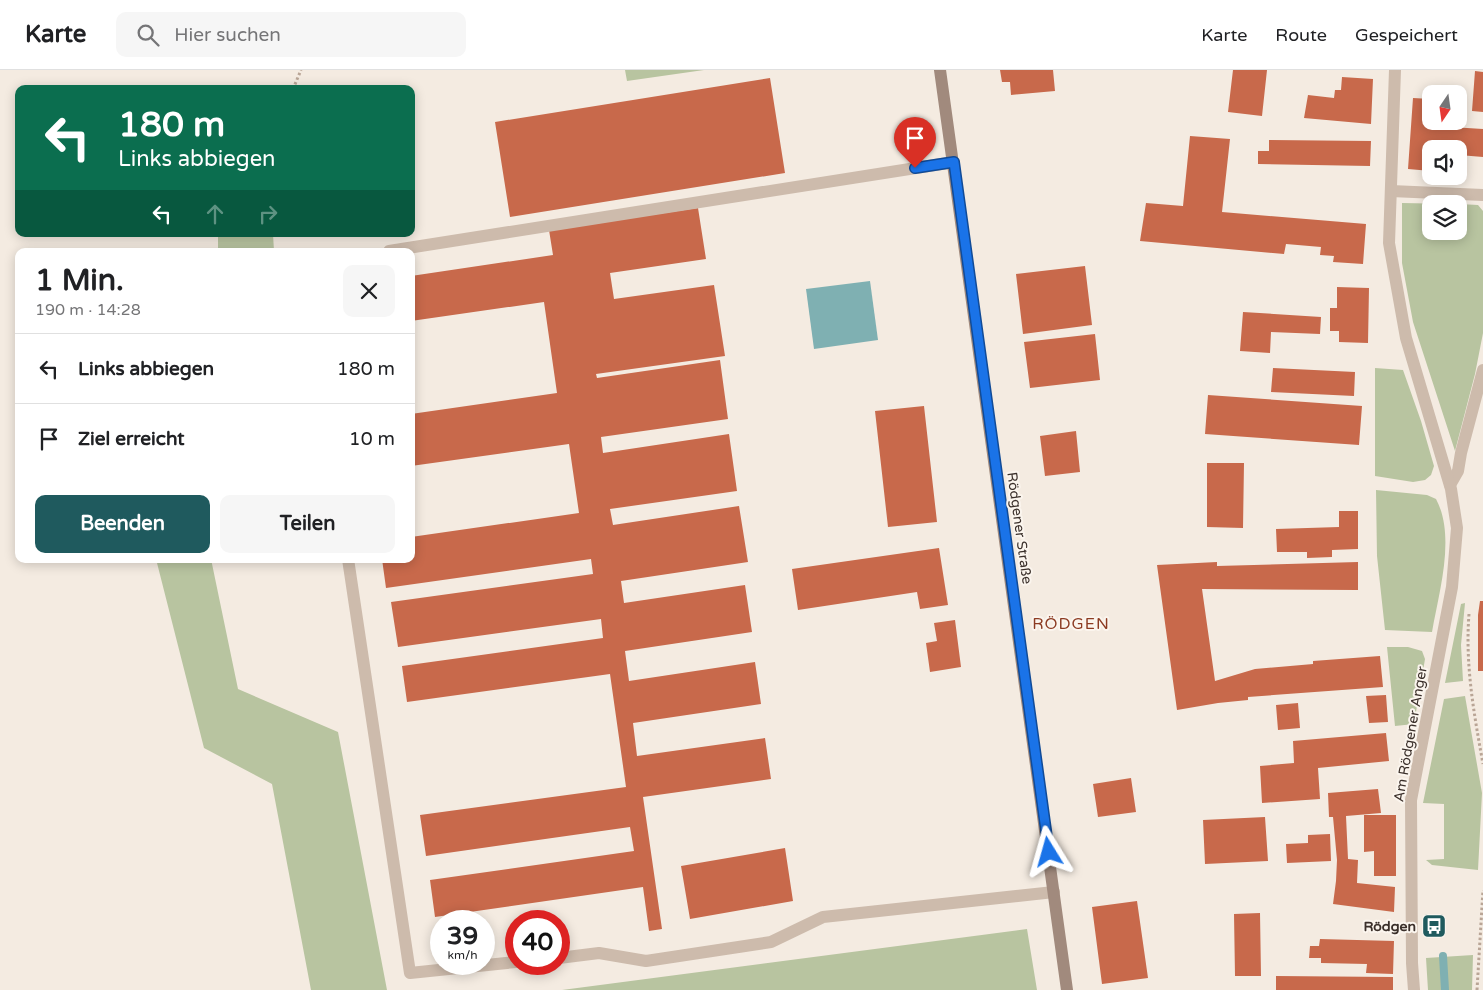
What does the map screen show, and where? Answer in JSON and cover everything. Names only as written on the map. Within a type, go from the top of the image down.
[{"type":"street","name":"Rödgener Straße","points":[[940,70],[1067,990]]},
{"type":"street","name":"Am Rödgener Anger","points":[[1395,70],[1389,243],[1406,338],[1450,485],[1457,528],[1452,587],[1411,800],[1412,963],[1414,990]]},
{"type":"street","points":[[408,248],[954,162]]},
{"type":"street","points":[[1391,191],[1483,196]]},
{"type":"street","points":[[1450,485],[1458,471],[1483,370]]},
{"type":"street","points":[[349,563],[410,973],[505,963]]},
{"type":"street","points":[[570,957],[599,953],[646,961],[771,942],[823,917],[1054,892]]},
{"type":"path","points":[[295,85],[301,70]]},
{"type":"path","points":[[1469,613],[1466,640],[1471,694],[1483,764]]},
{"type":"path","points":[[1477,990],[1483,890]]},
{"type":"green space","points":[[625,70],[704,70],[627,81]]},
{"type":"green space","points":[[1402,203],[1422,203],[1422,240],[1467,240],[1467,204],[1478,205],[1483,211],[1483,333],[1475,374],[1455,451],[1413,322],[1402,263]]},
{"type":"green space","points":[[218,237],[273,237],[274,248],[218,248]]},
{"type":"green space","points":[[1375,368],[1403,370],[1434,466],[1431,475],[1425,480],[1413,482],[1375,476]]},
{"type":"green space","points":[[1376,490],[1427,495],[1436,499],[1442,514],[1445,530],[1444,564],[1432,632],[1385,630],[1377,556]]},
{"type":"green space","points":[[157,563],[212,563],[238,689],[338,732],[387,990],[311,990],[272,784],[204,748]]},
{"type":"green space","points":[[1465,603],[1461,645],[1463,681],[1445,683],[1461,604]]},
{"type":"green space","points":[[1387,647],[1408,647],[1422,651],[1425,659],[1414,724],[1395,726]]},
{"type":"green space","points":[[1465,696],[1482,793],[1478,870],[1432,865],[1426,860],[1444,859],[1444,804],[1423,803],[1444,699]]},
{"type":"green space","points":[[1027,929],[1037,990],[562,990]]},
{"type":"green space","points":[[1473,955],[1472,990],[1428,990],[1426,958]]},
{"type":"water","points":[[870,281],[878,340],[814,349],[806,289]]},
{"type":"building","points":[[1000,70],[1053,70],[1055,91],[1011,95],[1010,82],[1002,82]]},
{"type":"building","points":[[1233,70],[1267,70],[1262,116],[1228,112]]},
{"type":"building","points":[[1475,71],[1483,72],[1483,112],[1472,111]]},
{"type":"building","points":[[1342,77],[1373,79],[1371,124],[1304,118],[1308,95],[1334,98],[1335,90],[1341,90]]},
{"type":"building","points":[[770,78],[785,173],[510,217],[495,122]]},
{"type":"building","points":[[1413,98],[1422,98],[1422,130],[1483,129],[1483,157],[1467,156],[1467,140],[1422,140],[1422,170],[1408,169]]},
{"type":"building","points":[[1190,136],[1230,139],[1222,212],[1366,224],[1363,264],[1333,262],[1334,256],[1320,255],[1321,247],[1286,244],[1284,254],[1140,241],[1146,203],[1183,206]]},
{"type":"building","points":[[1269,140],[1371,141],[1370,166],[1258,164],[1258,151],[1269,151]]},
{"type":"building","points":[[698,208],[706,259],[610,273],[614,299],[714,285],[725,356],[596,374],[597,378],[720,360],[728,419],[601,437],[603,453],[729,434],[737,491],[610,509],[613,525],[739,506],[748,562],[621,581],[624,603],[745,585],[752,632],[625,651],[629,681],[755,662],[761,704],[633,723],[637,756],[765,738],[771,779],[643,797],[662,929],[649,931],[643,887],[484,910],[434,910],[430,880],[634,851],[630,827],[426,856],[420,815],[626,787],[610,674],[407,702],[402,666],[603,638],[601,619],[398,647],[391,602],[593,574],[591,559],[386,588],[383,563],[415,563],[415,536],[579,513],[569,444],[415,465],[415,413],[557,393],[544,302],[415,320],[415,275],[553,255],[549,230]]},
{"type":"building","points":[[1085,266],[1092,325],[1023,334],[1016,274]]},
{"type":"building","points":[[1337,287],[1369,288],[1368,343],[1339,342],[1339,331],[1330,331],[1330,308],[1337,308]]},
{"type":"building","points":[[1243,312],[1321,317],[1320,334],[1271,332],[1270,353],[1240,351]]},
{"type":"building","points":[[1095,334],[1100,380],[1030,388],[1024,342]]},
{"type":"building","points":[[1273,368],[1355,372],[1354,396],[1271,392]]},
{"type":"building","points":[[1208,395],[1362,406],[1359,445],[1205,434]]},
{"type":"building","points":[[924,406],[937,522],[888,527],[875,411]]},
{"type":"building","points":[[1076,431],[1080,472],[1045,476],[1040,436]]},
{"type":"building","points":[[1207,463],[1244,463],[1243,528],[1207,527]]},
{"type":"building","points":[[1339,511],[1358,511],[1358,549],[1332,550],[1332,557],[1307,558],[1307,552],[1277,552],[1276,529],[1339,527]]},
{"type":"building","points":[[939,548],[948,605],[920,609],[917,592],[798,610],[792,569]]},
{"type":"building","points":[[1217,562],[1217,566],[1358,562],[1358,590],[1202,589],[1215,681],[1255,669],[1313,664],[1313,661],[1380,656],[1383,687],[1248,697],[1248,700],[1177,710],[1157,565]]},
{"type":"building","points":[[1480,601],[1483,601],[1483,671],[1478,671],[1478,615]]},
{"type":"building","points":[[955,620],[961,667],[930,672],[926,643],[937,641],[934,623]]},
{"type":"building","points":[[1386,695],[1388,722],[1369,723],[1366,696]]},
{"type":"building","points":[[1298,703],[1300,728],[1278,730],[1276,705]]},
{"type":"building","points":[[1386,733],[1389,761],[1318,768],[1320,799],[1262,803],[1260,766],[1294,763],[1293,741]]},
{"type":"building","points":[[1131,778],[1136,812],[1098,817],[1093,784]]},
{"type":"building","points":[[1378,789],[1381,813],[1346,816],[1348,859],[1358,860],[1357,883],[1395,887],[1394,912],[1333,904],[1337,860],[1333,817],[1329,817],[1328,793]]},
{"type":"building","points":[[1364,815],[1396,815],[1396,876],[1374,876],[1374,851],[1364,852]]},
{"type":"building","points":[[1265,817],[1268,861],[1205,864],[1203,820]]},
{"type":"building","points":[[1330,834],[1331,861],[1287,863],[1286,844],[1308,843],[1308,835]]},
{"type":"building","points":[[785,848],[793,901],[690,919],[681,866]]},
{"type":"building","points":[[1137,901],[1148,978],[1102,984],[1092,907]]},
{"type":"building","points":[[1260,913],[1261,976],[1235,976],[1234,914]]},
{"type":"building","points":[[1320,939],[1394,941],[1393,974],[1366,973],[1367,964],[1321,963],[1321,958],[1309,958],[1310,946],[1319,946]]},
{"type":"building","points":[[1276,976],[1393,977],[1393,990],[1276,990]]},
{"type":"waterway","points":[[1443,956],[1445,990]]},
{"type":"place","name":"Rödgen","points":[[1434,926]]},
{"type":"district","name":"RÖDGEN","points":[[1071,623]]},
{"type":"route","points":[[915,168],[954,162],[1049,852]]}]
